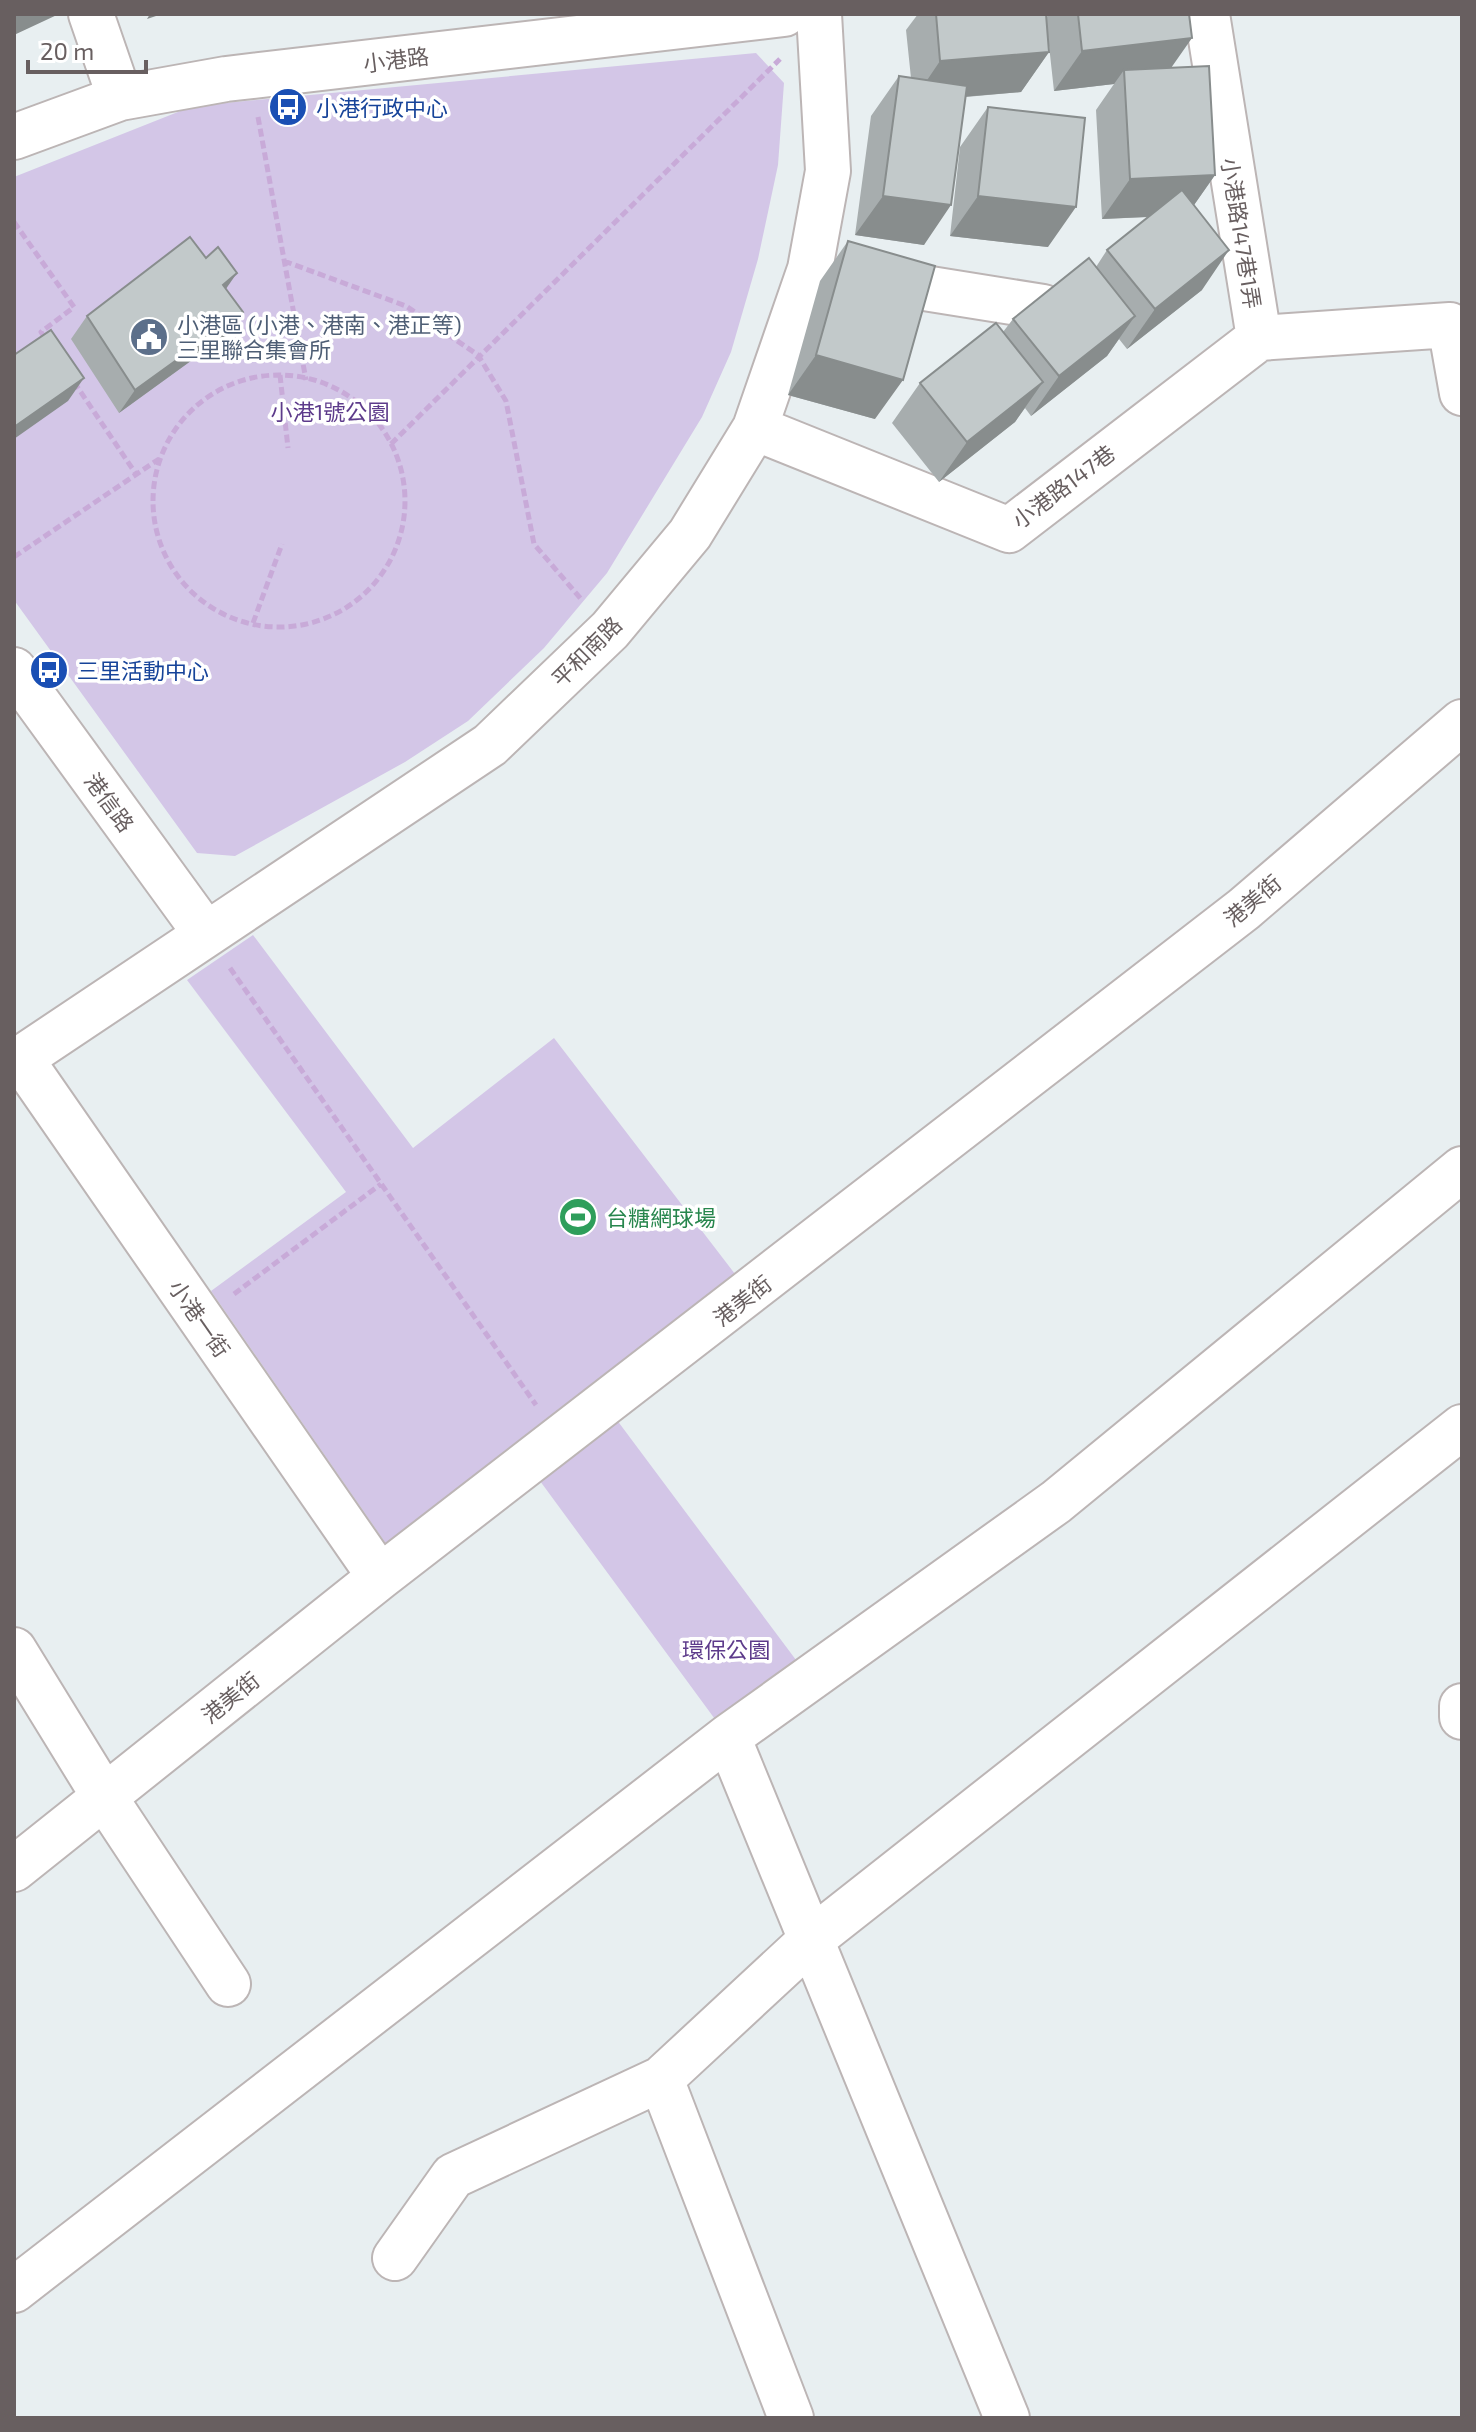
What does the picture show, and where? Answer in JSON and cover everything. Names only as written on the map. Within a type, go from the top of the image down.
[{"type":"street","points":[[91,14],[120,98]]},
{"type":"street","name":"小港路","points":[[14,137],[120,98],[226,79],[784,14]]},
{"type":"street","name":"平和南路","points":[[17,1061],[490,745],[610,630],[690,534],[755,428],[810,269],[828,171],[819,14]]},
{"type":"street","name":"小港路147巷1弄","points":[[1207,14],[1259,338],[1450,325],[1462,393]]},
{"type":"street","points":[[810,269],[1043,307]]},
{"type":"street","name":"小港路147巷","points":[[755,428],[1009,530],[1259,338]]},
{"type":"street","name":"港信路","points":[[14,670],[206,934]]},
{"type":"street","name":"港美街","points":[[14,1869],[380,1577],[1244,909],[1462,722]]},
{"type":"street","name":"小港一街","points":[[17,1061],[380,1577]]},
{"type":"street","points":[[14,2290],[728,1737],[1056,1502],[1462,1169]]},
{"type":"street","points":[[395,2258],[453,2176],[661,2079],[812,1939],[1462,1427]]},
{"type":"street","points":[[14,1650],[105,1798],[228,1984]]},
{"type":"street","points":[[1462,1706],[1462,1717]]},
{"type":"street","points":[[728,1737],[1007,2418]]},
{"type":"street","points":[[661,2079],[791,2418]]},
{"type":"path","points":[[391,444],[781,59]]},
{"type":"path","points":[[257,111],[306,380]]},
{"type":"path","points":[[14,222],[74,307],[41,332],[49,345]]},
{"type":"path","points":[[284,261],[406,306],[478,355],[506,401],[534,544],[584,603]]},
{"type":"path","points":[[67,371],[136,474]]},
{"type":"path","points":[[280,375],[288,448]]},
{"type":"path","points":[[280,375],[306,380],[320,381],[356,400],[384,430],[401,467],[406,507],[397,547],[377,581],[347,608],[307,624],[263,626],[222,614],[187,589],[163,554],[152,512],[156,469],[173,430],[203,399],[240,381],[280,375]]},
{"type":"path","points":[[14,557],[161,457]]},
{"type":"path","points":[[253,623],[282,544]]},
{"type":"path","points":[[206,934],[560,1439]]},
{"type":"path","points":[[201,1319],[381,1184]]},
{"type":"green space","name":"小港1號公園","points":[[756,53],[784,83],[778,165],[758,259],[731,352],[702,417],[607,573],[544,648],[468,721],[405,762],[235,856],[197,853],[14,600],[14,177],[193,106]]},
{"type":"green space","name":"環保公園","points":[[253,935],[413,1148],[554,1038],[745,1287],[599,1396],[799,1664],[720,1726],[518,1451],[391,1551],[211,1291],[346,1192],[187,980]]},
{"type":"building","points":[[936,14],[1046,14],[1049,52],[940,61]]},
{"type":"building","points":[[1078,14],[1189,14],[1192,38],[1082,51]]},
{"type":"building","points":[[1209,66],[1215,175],[1130,179],[1124,70]]},
{"type":"building","points":[[899,76],[967,86],[951,205],[883,196]]},
{"type":"building","points":[[988,107],[1085,118],[1076,207],[978,196]]},
{"type":"building","points":[[1182,190],[1229,250],[1155,309],[1107,250]]},
{"type":"building","name":"小港區 (小港、港南、港正等) 三里聯合集會所","points":[[190,237],[206,258],[218,247],[237,273],[223,285],[243,312],[135,390],[87,316]]},
{"type":"building","points":[[848,241],[935,266],[903,380],[816,355]]},
{"type":"building","points":[[1089,258],[1135,316],[1059,376],[1013,319]]},
{"type":"building","points":[[996,323],[1043,382],[967,442],[920,383]]},
{"type":"building","points":[[51,330],[84,378],[14,427],[14,355]]},
{"type":"place","name":"小港行政中心","points":[[288,107]]},
{"type":"place","name":"小港區 (小港、港南、港正等) 三里聯合集會所","points":[[149,337]]},
{"type":"place","name":"三里活動中心","points":[[49,670]]},
{"type":"place","name":"台糖網球場","points":[[578,1217]]}]
